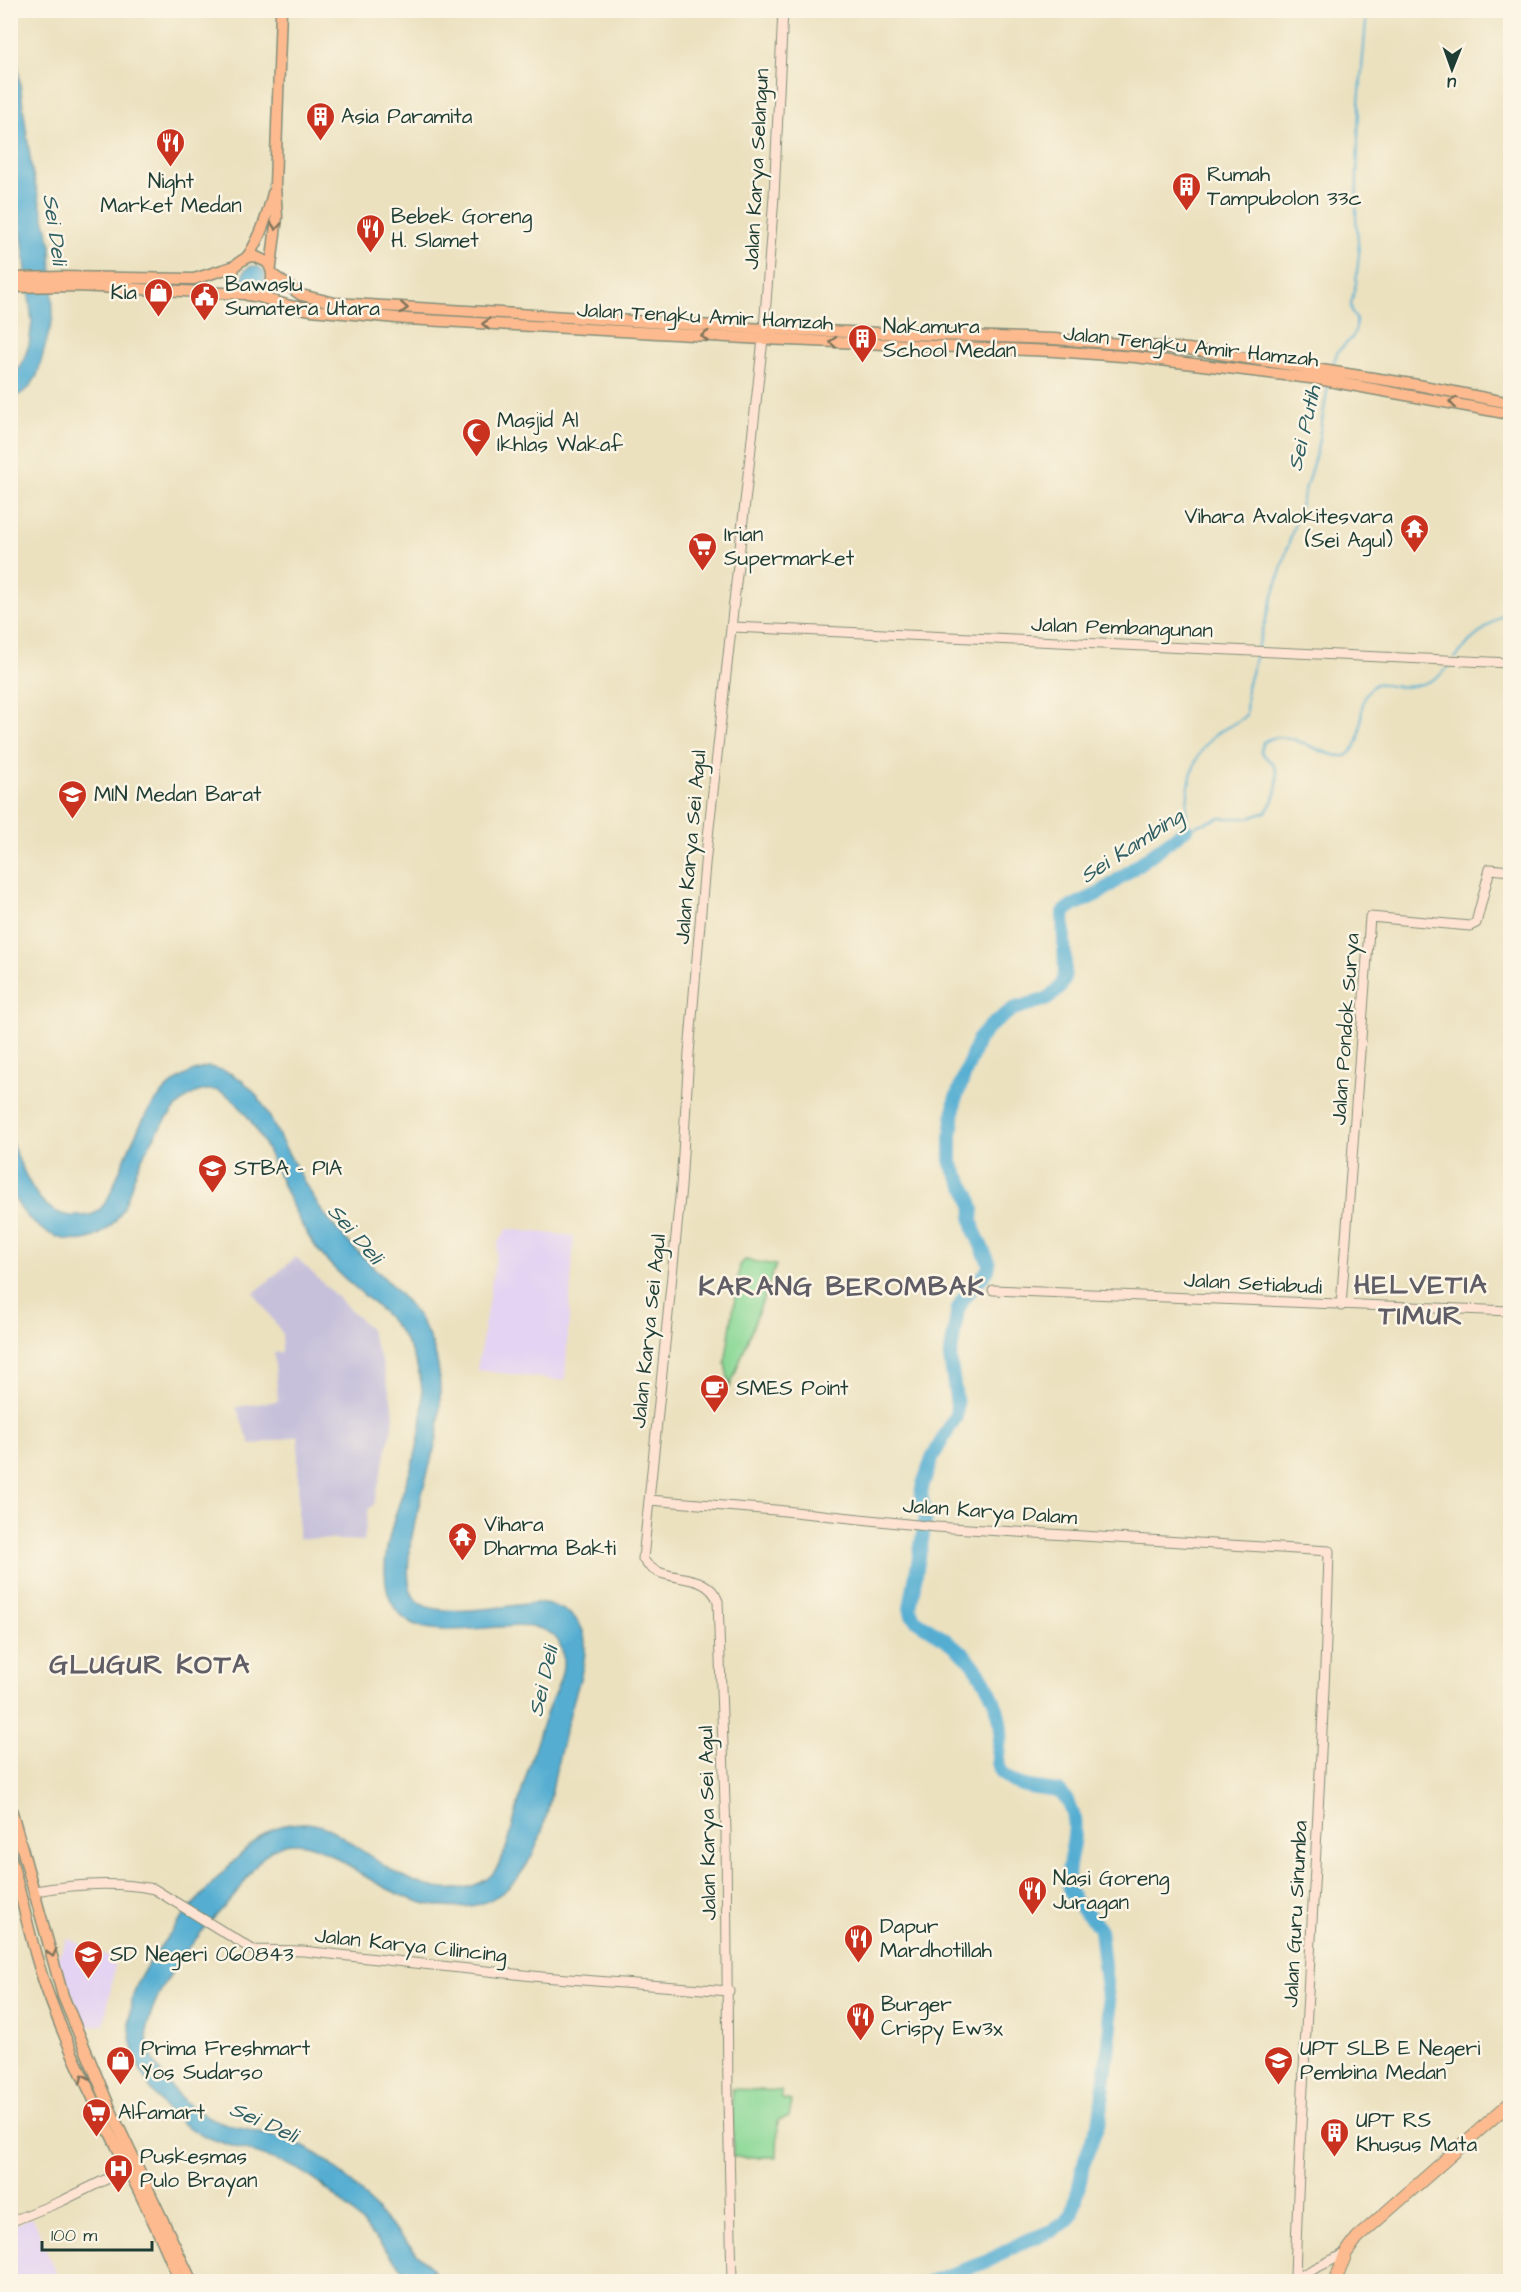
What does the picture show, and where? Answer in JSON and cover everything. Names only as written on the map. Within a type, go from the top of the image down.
[{"type":"highway","points":[[1335,2282],[1346,2253],[1363,2233],[1510,2103]]},
{"type":"main road","points":[[235,266],[234,282],[238,290],[250,295],[265,292],[271,285],[277,225],[275,185],[281,10]]},
{"type":"main road","points":[[14,283],[194,279],[235,266],[247,257],[262,228],[275,185]]},
{"type":"main road","points":[[247,257],[261,258],[272,271]]},
{"type":"main road","name":"Jalan Tengku Amir Hamzah","points":[[272,271],[301,295],[322,301],[545,322]]},
{"type":"main road","name":"Jalan Tengku Amir Hamzah","points":[[60,281],[250,295],[290,306],[348,315],[545,322],[979,349],[1054,351],[1319,374]]},
{"type":"main road","name":"Jalan Tengku Amir Hamzah","points":[[764,334],[1054,339],[1188,350],[1490,404],[1510,403]]},
{"type":"main road","points":[[979,337],[979,349]]},
{"type":"main road","points":[[1054,339],[1054,351]]},
{"type":"main road","name":"Jalan Tengku Amir Hamzah","points":[[1490,404],[1510,414]]},
{"type":"main road","points":[[10,1805],[63,1996],[112,2113],[131,2167],[180,2282]]},
{"type":"main road","points":[[10,1855],[51,2004],[131,2167],[192,2282]]},
{"type":"main road","points":[[22,1897],[36,1894]]},
{"type":"street","name":"Jalan Karya Selangun","points":[[764,334],[774,196],[783,10]]},
{"type":"street","name":"Jalan Karya Sei Agul","points":[[732,2282],[724,1742],[718,1601],[710,1587],[698,1581],[660,1572],[647,1566],[643,1559],[681,1187],[689,1053],[705,864],[764,334]]},
{"type":"street","name":"Jalan Pembangunan","points":[[733,627],[1510,663]]},
{"type":"street","name":"Jalan Pondok Surya","points":[[1341,1306],[1370,917],[1470,926],[1475,924],[1490,869],[1510,871]]},
{"type":"street","name":"Jalan Setiabudi","points":[[993,1290],[1186,1297],[1341,1306],[1510,1311]]},
{"type":"street","name":"Jalan Karya Dalam","points":[[649,1500],[775,1510],[936,1527],[1329,1551]]},
{"type":"street","name":"Jalan Guru Sinumba","points":[[1293,2280],[1309,1950],[1324,1715],[1329,1551]]},
{"type":"street","name":"Jalan Karya Cilincing","points":[[36,1894],[66,1886],[136,1885],[154,1889],[253,1950],[303,1951],[542,1977],[729,1992]]},
{"type":"street","points":[[10,2222],[62,2201],[131,2167]]},
{"type":"street","points":[[1293,2280],[1346,2253]]},
{"type":"shaded area","points":[[507,1229],[574,1236],[565,1381],[477,1370],[498,1243]]},
{"type":"shaded area","points":[[296,1257],[369,1328],[382,1363],[393,1405],[394,1419],[374,1504],[368,1510],[364,1541],[298,1538],[298,1436],[251,1445],[236,1407],[278,1401],[274,1353],[282,1352],[282,1333],[254,1293]]},
{"type":"shaded area","name":"SD Negeri 060843","points":[[67,1938],[116,1960],[104,2025],[85,2026],[58,1959]]},
{"type":"shaded area","points":[[33,2218],[59,2281],[11,2281],[10,2226]]},
{"type":"green space","points":[[745,1260],[776,1265],[730,1387],[725,1363],[740,1265]]},
{"type":"green space","points":[[732,2089],[781,2091],[782,2099],[792,2101],[789,2117],[778,2120],[777,2157],[733,2157]]},
{"type":"water","points":[[10,11],[32,171],[51,245],[53,318],[37,376],[29,388],[11,400],[11,383],[23,362],[29,345],[32,322],[22,236],[11,176]]},
{"type":"water","points":[[254,266],[262,269],[265,277],[262,285],[254,288],[246,285],[243,277],[246,269]]},
{"type":"water","points":[[208,1067],[224,1071],[244,1082],[258,1098],[325,1215],[410,1306],[424,1326],[434,1349],[440,1382],[438,1429],[415,1522],[408,1569],[410,1588],[417,1601],[427,1607],[457,1611],[537,1603],[557,1607],[571,1615],[580,1625],[584,1637],[583,1666],[540,1836],[521,1874],[502,1892],[482,1903],[460,1907],[436,1906],[387,1889],[316,1847],[295,1843],[277,1847],[258,1863],[236,1894],[180,1959],[159,1994],[148,2029],[148,2044],[156,2064],[171,2087],[188,2104],[216,2120],[287,2140],[324,2159],[353,2184],[442,2281],[413,2281],[346,2207],[316,2181],[299,2170],[283,2162],[212,2139],[179,2122],[150,2088],[134,2053],[130,2028],[131,2003],[138,1982],[147,1966],[179,1923],[220,1876],[258,1839],[273,1829],[298,1823],[320,1825],[339,1834],[400,1875],[432,1887],[465,1888],[482,1882],[493,1874],[505,1851],[533,1752],[563,1666],[557,1639],[542,1629],[519,1626],[438,1630],[414,1624],[396,1610],[388,1593],[385,1575],[386,1554],[390,1533],[415,1456],[419,1436],[423,1407],[420,1377],[402,1335],[389,1319],[344,1278],[315,1246],[295,1212],[270,1156],[251,1121],[224,1093],[209,1090],[195,1093],[169,1116],[141,1160],[119,1215],[101,1233],[87,1239],[72,1240],[58,1237],[44,1231],[21,1209],[13,1195],[10,1182],[10,1139],[33,1190],[51,1209],[63,1214],[92,1215],[103,1206],[109,1196],[134,1137],[152,1106],[176,1081]]},
{"type":"waterway","name":"Sei Putih","points":[[1331,369],[1338,351],[1352,338],[1356,328],[1356,319],[1352,313],[1351,304],[1359,254],[1356,217],[1359,103],[1367,10]]},
{"type":"waterway","name":"Sei Putih","points":[[1257,649],[1317,450],[1328,386]]},
{"type":"waterway","name":"Sei Kambing","points":[[1455,658],[1470,641],[1510,608]]},
{"type":"waterway","name":"Sei Kambing","points":[[1256,655],[1247,687],[1246,715],[1214,736],[1198,756],[1188,791],[1186,829],[1220,818],[1249,818],[1266,812],[1274,796],[1277,777],[1274,766],[1261,751],[1263,742],[1283,737],[1325,752],[1346,756],[1354,749],[1358,740],[1363,702],[1373,686],[1379,684],[1399,687],[1425,683],[1440,675],[1451,663]]},
{"type":"waterway","name":"Sei Kambing","points":[[929,2282],[986,2262],[1025,2241],[1052,2231],[1067,2221],[1073,2212],[1085,2159],[1100,2119],[1111,2026],[1100,1930],[1071,1895],[1069,1889],[1069,1863],[1075,1826],[1068,1803],[1059,1791],[1015,1783],[1003,1774],[998,1764],[1000,1719],[984,1680],[965,1655],[916,1620],[910,1608],[926,1517],[921,1494],[923,1484],[933,1456],[956,1416],[957,1405],[950,1358],[958,1309],[963,1299],[988,1270],[989,1263],[974,1230],[973,1209],[969,1195],[951,1164],[955,1100],[978,1040],[989,1027],[1013,1009],[1047,999],[1059,989],[1064,980],[1065,969],[1063,914],[1068,908],[1100,893],[1186,829]]},
{"type":"place","name":"Asia Paramita","points":[[320,142]]},
{"type":"place","name":"Night Market Medan","points":[[171,168]]},
{"type":"place","name":"Rumah Tampubolon 33c","points":[[1186,212]]},
{"type":"place","name":"Bebek Goreng H. Slamet","points":[[370,254]]},
{"type":"place","name":"Kia","points":[[158,318]]},
{"type":"place","name":"Bawaslu Sumatera Utara","points":[[204,322]]},
{"type":"place","name":"Nakamura School Medan","points":[[862,364]]},
{"type":"place","name":"Masjid Al Ikhlas Wakaf","points":[[476,458]]},
{"type":"place","name":"Vihara Avalokitesvara (Sei Agul)","points":[[1414,554]]},
{"type":"place","name":"Irian Supermarket","points":[[703,572]]},
{"type":"place","name":"MIN Medan Barat","points":[[73,820]]},
{"type":"place","name":"STBA - PIA","points":[[213,1194]]},
{"type":"place","name":"SMES Point","points":[[715,1414]]},
{"type":"place","name":"Vihara Dharma Bakti","points":[[463,1562]]},
{"type":"place","name":"Nasi Goreng Juragan","points":[[1032,1916]]},
{"type":"place","name":"Dapur Mardhotillah","points":[[859,1964]]},
{"type":"place","name":"SD Negeri 060843","points":[[89,1980]]},
{"type":"place","name":"Burger Crispy Ew3x","points":[[860,2042]]},
{"type":"place","name":"Prima Freshmart Yos Sudarso","points":[[120,2086]]},
{"type":"place","name":"UPT SLB E Negeri Pembina Medan","points":[[1279,2086]]},
{"type":"place","name":"Alfamart","points":[[97,2138]]},
{"type":"place","name":"UPT RS Khusus Mata","points":[[1335,2158]]},
{"type":"place","name":"Puskesmas Pulo Brayan","points":[[119,2194]]},
{"type":"district","name":"KARANG BEROMBAK","points":[[842,1286]]},
{"type":"district","name":"HELVETIA TIMUR","points":[[1421,1300]]},
{"type":"district","name":"GLUGUR KOTA","points":[[150,1664]]},
{"type":"water label","name":"Sei Deli","points":[[56,229]]},
{"type":"water label","name":"Sei Deli","points":[[356,1233]]},
{"type":"water label","name":"Sei Deli","points":[[542,1681]]},
{"type":"water label","name":"Sei Deli","points":[[264,2121]]}]
